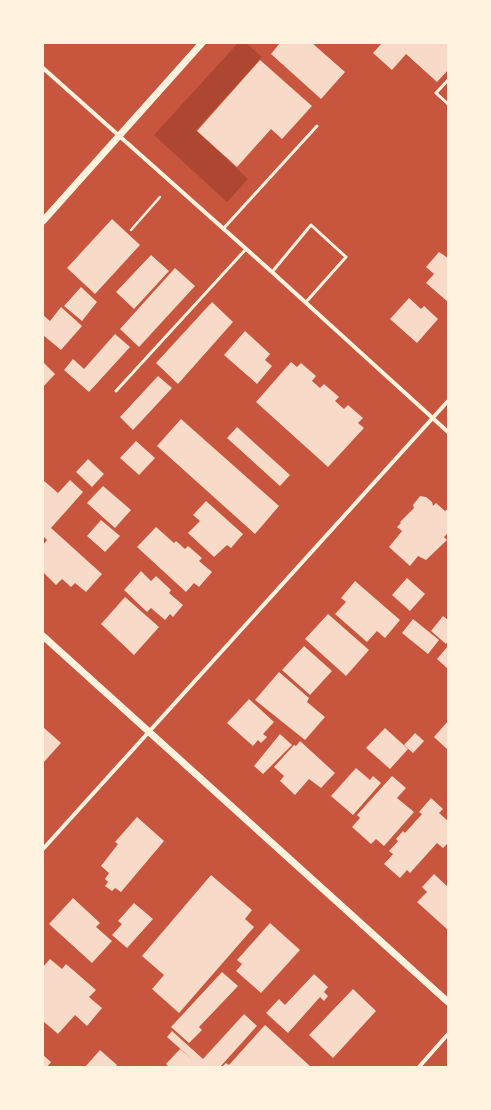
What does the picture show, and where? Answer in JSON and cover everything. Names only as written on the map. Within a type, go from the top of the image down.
[{"type":"street","points":[[43,221],[202,43]]},
{"type":"street","points":[[43,68],[306,302],[448,432]]},
{"type":"street","points":[[43,849],[448,401]]},
{"type":"street","points":[[43,636],[448,1002]]},
{"type":"street","points":[[419,1067],[448,1034]]},
{"type":"lane","points":[[448,80],[436,93],[448,104]]},
{"type":"lane","points":[[223,228],[317,126]]},
{"type":"lane","points":[[272,272],[311,225],[346,257],[306,302]]},
{"type":"lane","points":[[116,391],[246,249]]},
{"type":"path","points":[[131,230],[160,197]]},
{"type":"shaded area","points":[[238,43],[246,43],[262,57],[196,130],[248,179],[227,202],[154,135]]},
{"type":"building","points":[[280,43],[312,43],[345,72],[321,99],[271,54]]},
{"type":"building","points":[[382,43],[448,43],[448,70],[437,82],[406,54],[392,70],[373,53]]},
{"type":"building","points":[[260,60],[312,106],[282,139],[271,129],[237,167],[197,131]]},
{"type":"building","points":[[112,219],[140,245],[95,294],[67,268]]},
{"type":"building","points":[[439,252],[448,258],[448,302],[426,283],[434,274],[426,267]]},
{"type":"building","points":[[151,255],[169,271],[134,309],[116,292]]},
{"type":"building","points":[[175,268],[195,286],[139,347],[120,329]]},
{"type":"building","points":[[81,287],[97,302],[82,321],[64,306]]},
{"type":"building","points":[[409,298],[421,309],[424,306],[438,319],[417,343],[390,319]]},
{"type":"building","points":[[212,302],[233,322],[178,384],[156,363]]},
{"type":"building","points":[[61,307],[82,326],[61,350],[43,335],[43,315],[50,321]]},
{"type":"building","points":[[245,331],[270,354],[265,360],[272,366],[257,384],[224,355]]},
{"type":"building","points":[[115,334],[130,347],[89,392],[64,370],[73,359],[84,369]]},
{"type":"building","points":[[43,362],[55,374],[43,387]]},
{"type":"building","points":[[291,362],[297,367],[301,363],[316,376],[312,381],[320,388],[324,384],[339,397],[335,401],[344,409],[348,405],[363,418],[358,423],[364,428],[328,467],[256,402]]},
{"type":"building","points":[[158,376],[172,388],[133,430],[120,417]]},
{"type":"building","points":[[181,419],[279,506],[255,534],[157,446]]},
{"type":"building","points":[[237,427],[290,475],[280,486],[227,438]]},
{"type":"building","points":[[136,441],[155,458],[139,475],[120,458]]},
{"type":"building","points":[[88,459],[104,474],[92,487],[76,472]]},
{"type":"building","points":[[43,480],[58,493],[70,480],[83,492],[51,528],[102,574],[86,592],[75,583],[71,587],[62,579],[56,585],[43,572],[43,545],[47,540],[43,536]]},
{"type":"building","points":[[103,486],[131,510],[115,528],[87,503]]},
{"type":"building","points":[[420,496],[426,497],[432,502],[433,506],[436,503],[445,511],[448,509],[448,533],[444,537],[447,540],[426,560],[418,556],[410,566],[389,547],[402,531],[397,527],[401,523],[400,522],[414,508],[413,505]]},
{"type":"building","points":[[206,501],[243,534],[231,548],[227,545],[214,557],[188,533],[200,521],[193,515]]},
{"type":"building","points":[[101,520],[120,536],[105,552],[87,536]]},
{"type":"building","points":[[156,527],[174,543],[176,541],[185,549],[188,546],[202,558],[199,561],[212,572],[199,587],[194,583],[186,592],[137,547]]},
{"type":"building","points":[[141,571],[151,581],[156,576],[171,590],[169,593],[183,605],[173,617],[170,614],[165,620],[151,608],[147,612],[124,590]]},
{"type":"building","points":[[407,578],[425,594],[410,611],[392,595]]},
{"type":"building","points":[[355,581],[400,620],[385,638],[377,631],[367,642],[335,614],[346,602],[341,598]]},
{"type":"building","points":[[125,597],[159,627],[134,655],[101,624]]},
{"type":"building","points":[[328,614],[369,650],[346,676],[305,639]]},
{"type":"building","points":[[443,616],[448,620],[448,641],[446,644],[431,631]]},
{"type":"building","points":[[413,619],[439,640],[428,654],[402,633]]},
{"type":"building","points":[[304,646],[332,671],[310,695],[282,670]]},
{"type":"building","points":[[448,646],[448,669],[437,659]]},
{"type":"building","points":[[279,672],[309,698],[307,702],[325,717],[305,740],[255,700]]},
{"type":"building","points":[[249,699],[274,722],[263,734],[267,737],[261,743],[258,740],[253,746],[227,723]]},
{"type":"building","points":[[448,721],[448,750],[434,737]]},
{"type":"building","points":[[43,727],[61,743],[43,763]]},
{"type":"building","points":[[385,728],[408,749],[390,769],[366,748]]},
{"type":"building","points":[[415,733],[424,741],[413,753],[404,745]]},
{"type":"building","points":[[280,734],[292,745],[263,774],[254,766]]},
{"type":"building","points":[[300,741],[335,773],[321,788],[309,779],[295,795],[280,781],[284,776],[274,767],[294,745],[296,746]]},
{"type":"building","points":[[356,768],[370,780],[373,776],[381,783],[353,815],[331,796]]},
{"type":"building","points":[[392,776],[406,788],[397,798],[414,812],[384,846],[376,839],[371,844],[352,827],[360,818],[357,815]]},
{"type":"building","points":[[431,798],[443,809],[439,813],[448,821],[448,843],[443,848],[437,843],[410,873],[407,870],[400,878],[384,864],[393,854],[389,851],[398,841],[396,839],[403,831],[405,833],[422,814],[419,812]]},
{"type":"building","points":[[137,817],[164,841],[121,892],[115,888],[112,891],[105,886],[108,882],[105,879],[109,873],[101,866],[118,844],[115,842]]},
{"type":"building","points":[[434,874],[448,887],[448,930],[417,902],[427,892],[422,887]]},
{"type":"building","points":[[211,875],[252,910],[245,919],[254,927],[179,1013],[152,989],[164,975],[142,956]]},
{"type":"building","points":[[73,898],[100,923],[96,927],[112,941],[92,963],[49,924]]},
{"type":"building","points":[[134,903],[153,919],[127,948],[112,935],[122,924],[118,921]]},
{"type":"building","points":[[270,923],[300,950],[261,993],[236,971],[242,964],[237,960]]},
{"type":"building","points":[[50,959],[62,969],[66,964],[96,990],[89,997],[102,1008],[87,1026],[75,1015],[58,1034],[43,1021],[43,967]]},
{"type":"building","points":[[222,972],[238,986],[199,1027],[202,1030],[189,1043],[171,1027]]},
{"type":"building","points":[[314,974],[328,987],[324,992],[328,996],[324,1001],[320,997],[288,1033],[266,1013],[279,999],[285,1005]]},
{"type":"building","points":[[353,989],[376,1011],[333,1058],[309,1035]]},
{"type":"building","points":[[244,1014],[257,1026],[220,1067],[169,1067],[166,1064],[180,1049],[193,1060],[167,1037],[172,1031],[203,1059]]},
{"type":"building","points":[[265,1025],[311,1067],[222,1067],[226,1063],[229,1065]]},
{"type":"building","points":[[100,1050],[117,1065],[115,1067],[85,1067]]},
{"type":"building","points":[[43,1055],[51,1062],[47,1067],[43,1067]]}]
